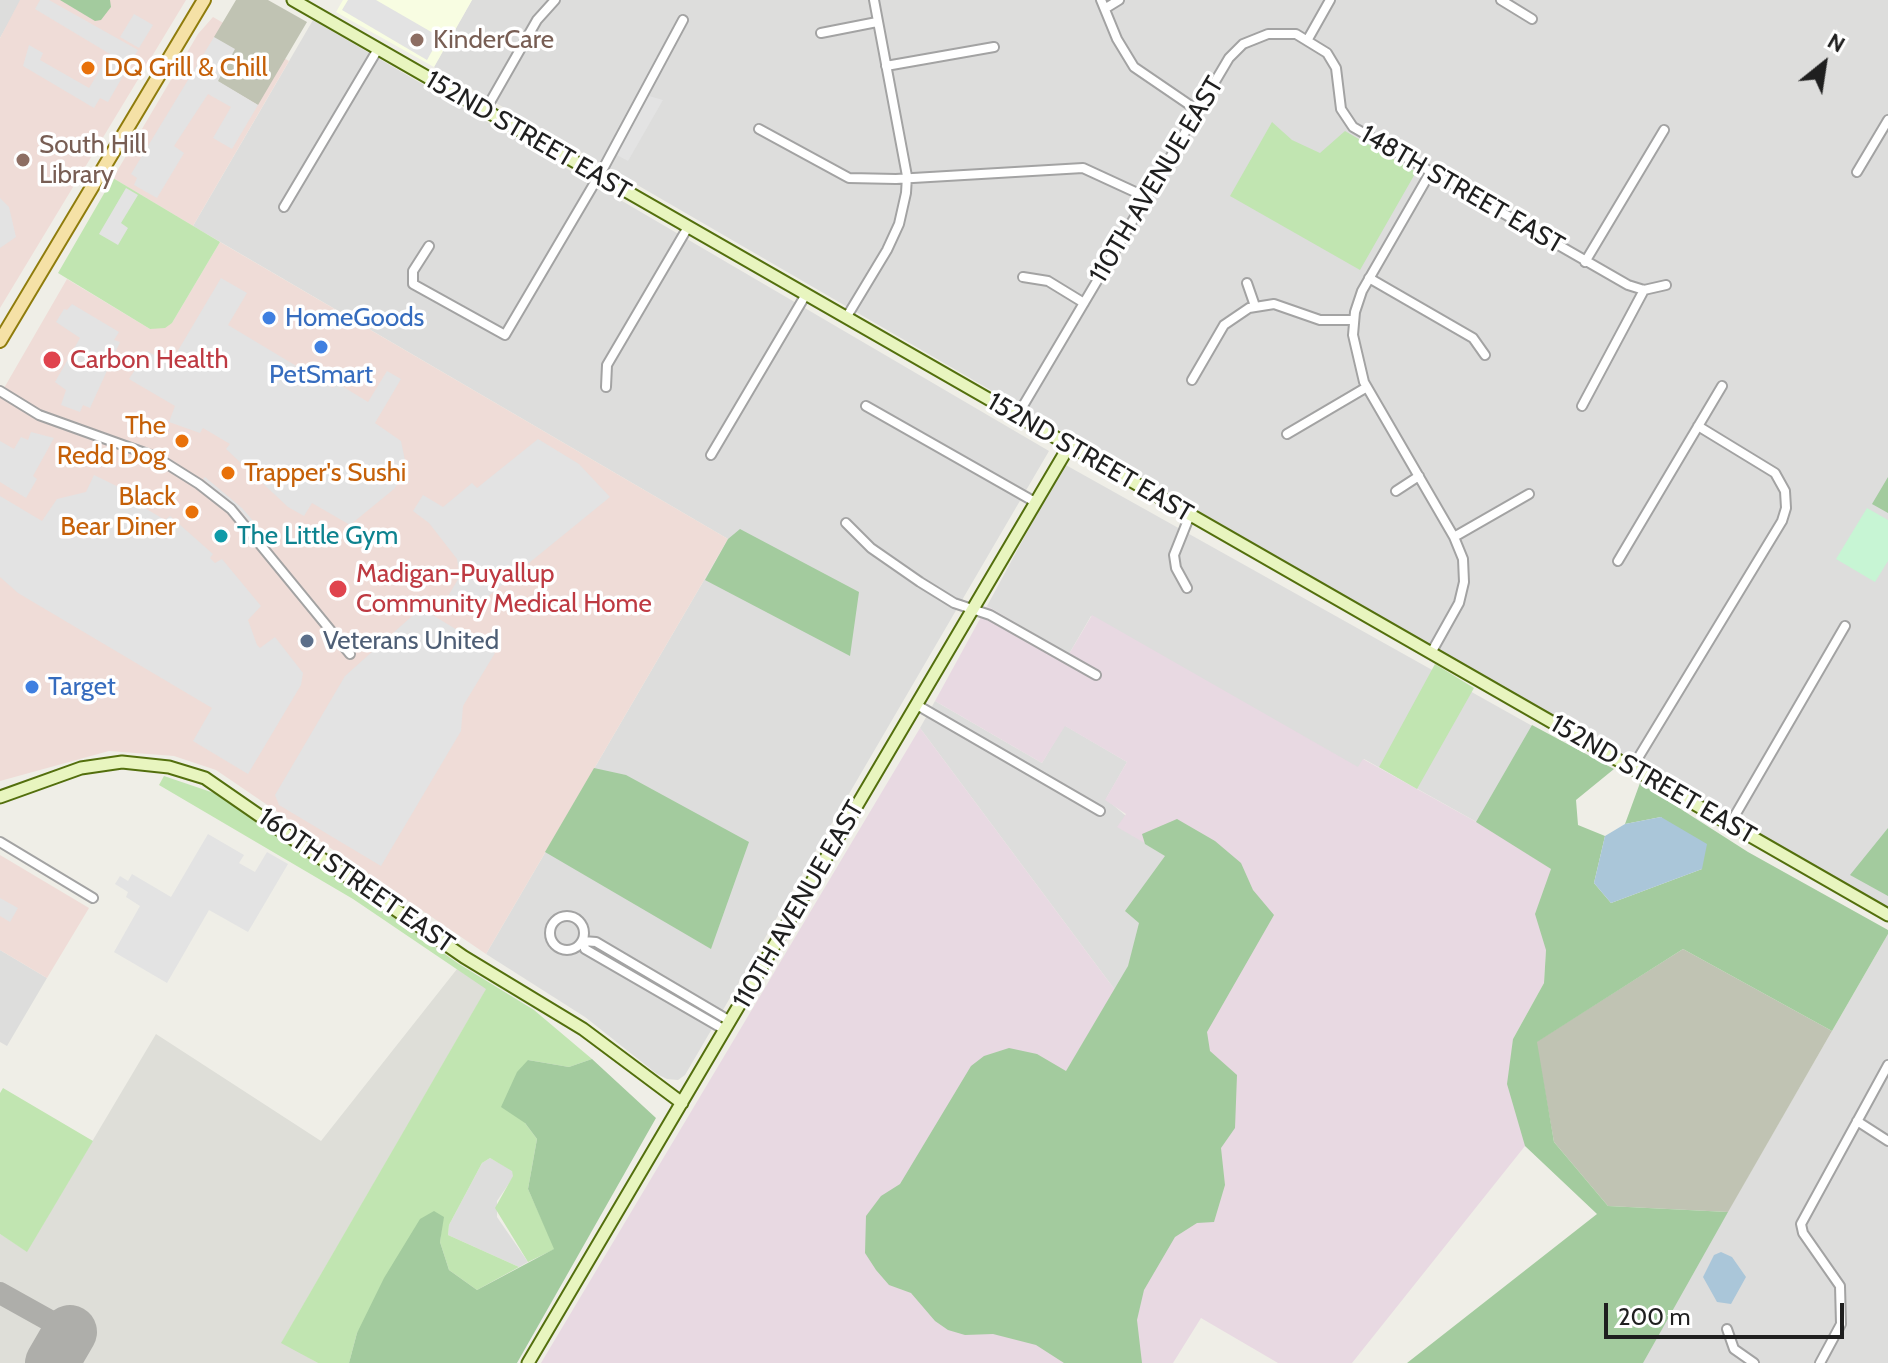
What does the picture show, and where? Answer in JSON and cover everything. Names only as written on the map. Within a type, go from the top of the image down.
[{"type":"main road","points":[[0,341],[204,0]]},
{"type":"main road","name":"152ND STREET EAST","points":[[293,0],[1888,915]]},
{"type":"main road","name":"110TH AVENUE EAST","points":[[528,1363],[1069,446]]},
{"type":"main road","name":"160TH STREET EAST","points":[[0,797],[81,768],[122,762],[169,767],[205,778],[464,957],[583,1029],[682,1103]]},
{"type":"street","points":[[485,111],[537,20],[555,0]]},
{"type":"street","points":[[846,318],[899,224],[907,176],[874,0]]},
{"type":"street","points":[[1119,0],[1104,4],[1117,39],[1134,67],[1197,110]]},
{"type":"street","points":[[1308,39],[1330,0]]},
{"type":"street","points":[[1501,0],[1532,19]]},
{"type":"street","points":[[429,246],[413,271],[413,284],[502,336],[508,331],[598,176],[683,20]]},
{"type":"street","points":[[821,33],[877,22]]},
{"type":"street","name":"110TH AVENUE EAST","points":[[1017,416],[1229,58],[1243,44],[1276,33],[1308,39]]},
{"type":"street","name":"148TH STREET EAST","points":[[1308,39],[1332,59],[1338,76],[1341,109],[1349,124],[1585,262],[1644,290]]},
{"type":"street","points":[[886,66],[994,47]]},
{"type":"street","points":[[284,207],[378,49]]},
{"type":"street","points":[[1857,172],[1888,120]]},
{"type":"street","points":[[759,129],[849,178],[1083,168],[1146,197]]},
{"type":"street","points":[[1585,262],[1664,130]]},
{"type":"street","points":[[1430,173],[1369,278],[1354,320],[1356,358],[1367,387],[1454,537],[1463,559],[1464,582],[1459,603],[1431,653]]},
{"type":"street","points":[[606,387],[607,365],[688,227]]},
{"type":"street","points":[[1023,277],[1048,281],[1084,303]]},
{"type":"street","points":[[1369,278],[1473,338],[1485,355]]},
{"type":"street","points":[[1247,283],[1255,306]]},
{"type":"street","points":[[1582,406],[1644,290],[1666,285]]},
{"type":"street","points":[[711,455],[805,296]]},
{"type":"street","points":[[1192,380],[1224,325],[1240,312],[1255,306],[1284,306],[1320,320],[1354,320]]},
{"type":"street","points":[[1618,561],[1722,386]]},
{"type":"street","points":[[1287,434],[1367,387]]},
{"type":"street","points":[[0,391],[39,415],[156,457],[199,484],[231,509],[350,654]]},
{"type":"street","points":[[866,406],[1035,502]]},
{"type":"street","points":[[1632,768],[1782,521],[1786,495],[1779,478],[1698,426]]},
{"type":"street","points":[[1396,491],[1419,476]]},
{"type":"street","points":[[1454,537],[1529,494]]},
{"type":"street","points":[[1187,588],[1176,568],[1174,555],[1190,515]]},
{"type":"street","points":[[846,523],[893,564],[954,603],[990,615],[1096,675]]},
{"type":"street","points":[[1730,824],[1845,626]]},
{"type":"street","points":[[917,705],[1100,811]]},
{"type":"street","points":[[0,842],[93,898]]},
{"type":"street","points":[[583,941],[574,948],[558,947],[551,938],[553,922],[563,916],[574,917],[584,930],[585,949],[728,1026]]},
{"type":"street","points":[[1820,1363],[1841,1324],[1840,1286],[1801,1228],[1804,1214],[1888,1065]]},
{"type":"street","points":[[1857,1121],[1888,1141]]},
{"type":"street","points":[[1727,1329],[1734,1349],[1754,1363]]},
{"type":"shaded area","points":[[0,0],[20,0],[20,4],[0,38]]},
{"type":"shaded area","points":[[20,0],[186,0],[0,308],[0,38]]},
{"type":"shaded area","points":[[40,0],[49,0],[138,50],[108,102],[100,98],[94,108],[23,66],[29,45],[43,53],[40,60],[89,88],[110,54],[35,9]]},
{"type":"shaded area","points":[[236,0],[268,0],[307,22],[258,105],[217,81],[214,37]]},
{"type":"shaded area","name":"KinderCare","points":[[343,0],[472,0],[434,67],[336,12]]},
{"type":"shaded area","points":[[348,0],[376,0],[440,37],[427,60],[342,10]]},
{"type":"shaded area","points":[[472,0],[1888,0],[1888,911],[434,67]]},
{"type":"shaded area","points":[[134,14],[153,25],[139,48],[120,37]]},
{"type":"shaded area","points":[[213,17],[289,61],[193,226],[113,178],[198,34]]},
{"type":"shaded area","points":[[313,20],[1049,451],[685,1075],[678,1080],[657,1074],[585,1017],[486,954],[728,539],[193,226]]},
{"type":"shaded area","points":[[214,37],[235,49],[218,81],[258,105],[232,149],[213,138],[231,107],[208,94],[174,146],[184,153],[157,198],[134,185],[137,178],[131,174]]},
{"type":"shaded area","points":[[649,96],[663,100],[628,161],[615,154]]},
{"type":"shaded area","points":[[126,188],[138,195],[121,223],[128,228],[118,245],[99,234]]},
{"type":"shaded area","points":[[0,198],[9,207],[16,237],[0,248]]},
{"type":"shaded area","points":[[220,242],[728,539],[486,954],[216,770],[174,756],[109,751],[0,781],[0,395],[67,279],[150,329],[172,323]]},
{"type":"shaded area","points":[[221,278],[247,293],[228,325],[333,388],[337,383],[368,402],[387,371],[401,379],[375,423],[401,441],[407,470],[394,489],[350,525],[312,503],[304,516],[288,507],[226,449],[230,444],[203,428],[200,433],[169,422],[175,406],[129,379],[147,351],[170,364]]},
{"type":"shaded area","points":[[72,304],[119,332],[114,340],[120,342],[90,408],[83,405],[80,412],[61,405],[66,390],[55,382],[80,338],[56,322],[64,309],[67,310]]},
{"type":"shaded area","points":[[31,432],[54,438],[33,476],[37,479],[26,498],[0,482],[0,441],[14,449],[21,437],[28,440]]},
{"type":"shaded area","points":[[538,439],[579,464],[610,497],[486,598],[476,613],[448,596],[460,576],[457,559],[429,523],[413,511],[423,495],[443,507],[472,483],[477,488]]},
{"type":"shaded area","points":[[1064,464],[1552,737],[1498,834],[1364,759],[1358,768],[1091,616],[1069,654],[987,606]]},
{"type":"shaded area","points":[[94,475],[141,498],[138,504],[165,520],[170,516],[213,554],[210,558],[215,563],[222,559],[261,606],[248,620],[257,645],[260,648],[275,637],[303,673],[301,685],[248,774],[193,741],[212,708],[18,593],[0,577],[0,496],[42,521],[57,499],[86,492]]},
{"type":"shaded area","points":[[205,477],[242,508],[268,538],[265,540],[240,510],[203,479]]},
{"type":"shaded area","points":[[987,606],[1069,654],[1092,615],[1358,767],[1363,759],[1498,834],[1551,869],[1544,983],[1513,1039],[1525,1146],[1352,1363],[1278,1363],[1201,1318],[1173,1363],[541,1363],[920,728],[1115,990],[956,1254],[1100,1340],[1186,867],[1117,827],[1126,814],[1105,800],[1127,762],[1065,726],[1042,763],[935,701]]},
{"type":"shaded area","points":[[421,608],[495,653],[463,706],[461,731],[381,866],[279,805],[275,795],[345,676]]},
{"type":"shaded area","points":[[935,701],[1042,763],[1064,725],[1127,762],[1106,799],[1186,867],[1115,990],[920,728]]},
{"type":"shaded area","points":[[208,834],[244,855],[239,863],[255,872],[267,852],[288,864],[248,932],[209,910],[167,983],[114,952],[140,906],[126,897],[128,892],[115,884],[120,876],[128,881],[132,874],[171,897]]},
{"type":"shaded area","points":[[0,855],[89,908],[47,978],[0,950]]},
{"type":"shaded area","points":[[0,898],[18,908],[10,922],[0,916]]},
{"type":"shaded area","points":[[1888,934],[1888,1363],[1640,1363],[1832,1031]]},
{"type":"shaded area","points":[[1683,949],[1832,1031],[1728,1212],[1608,1206],[1554,1142],[1536,1042]]},
{"type":"shaded area","points":[[0,950],[47,978],[7,1046],[0,1042]]},
{"type":"shaded area","points":[[457,969],[487,988],[282,1342],[318,1363],[0,1363],[0,1234],[27,1251],[156,1034],[321,1141]]},
{"type":"shaded area","points":[[490,1158],[512,1170],[514,1176],[497,1201],[497,1217],[528,1262],[519,1267],[448,1235],[449,1225],[482,1163]]},
{"type":"green space","points":[[60,0],[110,0],[111,7],[101,20],[95,21]]},
{"type":"green space","points":[[1272,122],[1292,140],[1320,153],[1345,131],[1416,172],[1360,270],[1230,196]]},
{"type":"green space","points":[[113,178],[220,242],[172,323],[165,328],[150,329],[58,273]]},
{"type":"green space","points":[[1888,477],[1888,513],[1872,504]]},
{"type":"green space","points":[[1867,508],[1888,520],[1888,561],[1875,582],[1836,559]]},
{"type":"green space","points":[[740,529],[859,592],[850,656],[705,580],[728,539]]},
{"type":"green space","points":[[1435,664],[1474,688],[1417,789],[1379,767]]},
{"type":"green space","points":[[1532,725],[1614,769],[1576,800],[1578,825],[1605,836],[1594,883],[1611,903],[1702,869],[1661,817],[1625,824],[1640,783],[1748,852],[1888,930],[1888,934],[1832,1031],[1683,949],[1537,1042],[1554,1142],[1608,1206],[1728,1212],[1643,1363],[1407,1363],[1597,1214],[1525,1146],[1507,1084],[1513,1039],[1544,983],[1546,950],[1535,914],[1551,869],[1476,822]]},
{"type":"green space","points":[[594,768],[626,775],[749,842],[711,949],[545,852]]},
{"type":"green space","points":[[164,776],[214,793],[253,818],[459,964],[534,1010],[592,1059],[569,1067],[528,1060],[525,1123],[537,1139],[528,1189],[555,1249],[528,1262],[495,1208],[513,1176],[512,1171],[490,1158],[482,1163],[449,1225],[448,1235],[519,1267],[477,1290],[449,1270],[440,1242],[443,1217],[357,1333],[349,1363],[318,1363],[281,1343],[486,989],[353,899],[159,785]]},
{"type":"green space","points":[[1177,819],[1215,841],[1241,863],[1253,890],[1274,915],[1207,1032],[1210,1051],[1237,1075],[1235,1128],[1221,1148],[1225,1185],[1214,1222],[1197,1223],[1175,1237],[1144,1290],[1137,1320],[1142,1363],[1064,1363],[1036,1345],[993,1334],[965,1335],[948,1330],[935,1321],[911,1293],[889,1285],[876,1270],[865,1253],[866,1216],[881,1196],[900,1184],[971,1066],[984,1056],[1009,1048],[1037,1054],[1066,1071],[1128,966],[1139,923],[1125,911],[1165,856],[1145,844],[1142,834]]},
{"type":"green space","points":[[1888,828],[1888,896],[1850,875]]},
{"type":"green space","points":[[592,1059],[656,1118],[517,1363],[349,1363],[357,1333],[384,1278],[420,1219],[434,1211],[444,1217],[440,1242],[449,1270],[477,1290],[554,1249],[528,1189],[537,1139],[525,1123],[501,1107],[517,1072],[528,1060],[569,1067]]},
{"type":"green space","points":[[3,1088],[93,1141],[27,1252],[0,1234],[0,1093]]},
{"type":"water","points":[[1661,817],[1707,844],[1702,869],[1611,903],[1594,883],[1605,836],[1625,824]]},
{"type":"water","points":[[1721,1252],[1732,1257],[1746,1277],[1731,1304],[1717,1302],[1703,1277],[1714,1255]]},
{"type":"taxiway","points":[[0,1293],[70,1332]]},
{"type":"runway","points":[[52,1363],[70,1332]]},
{"type":"place","name":"KinderCare","points":[[417,40]]},
{"type":"place","name":"DQ Grill & Chill","points":[[88,68]]},
{"type":"place","name":"South Hill Library","points":[[23,160]]},
{"type":"place","name":"HomeGoods","points":[[269,318]]},
{"type":"place","name":"PetSmart","points":[[321,347]]},
{"type":"place","name":"Carbon Health","points":[[52,360]]},
{"type":"place","name":"The Redd Dog","points":[[182,441]]},
{"type":"place","name":"Trapper's Sushi","points":[[228,473]]},
{"type":"place","name":"Black Bear Diner","points":[[192,512]]},
{"type":"place","name":"The Little Gym","points":[[221,536]]},
{"type":"place","name":"Madigan-Puyallup Community Medical Home","points":[[338,589]]},
{"type":"place","name":"Veterans United","points":[[307,641]]},
{"type":"place","name":"Target","points":[[32,687]]}]
